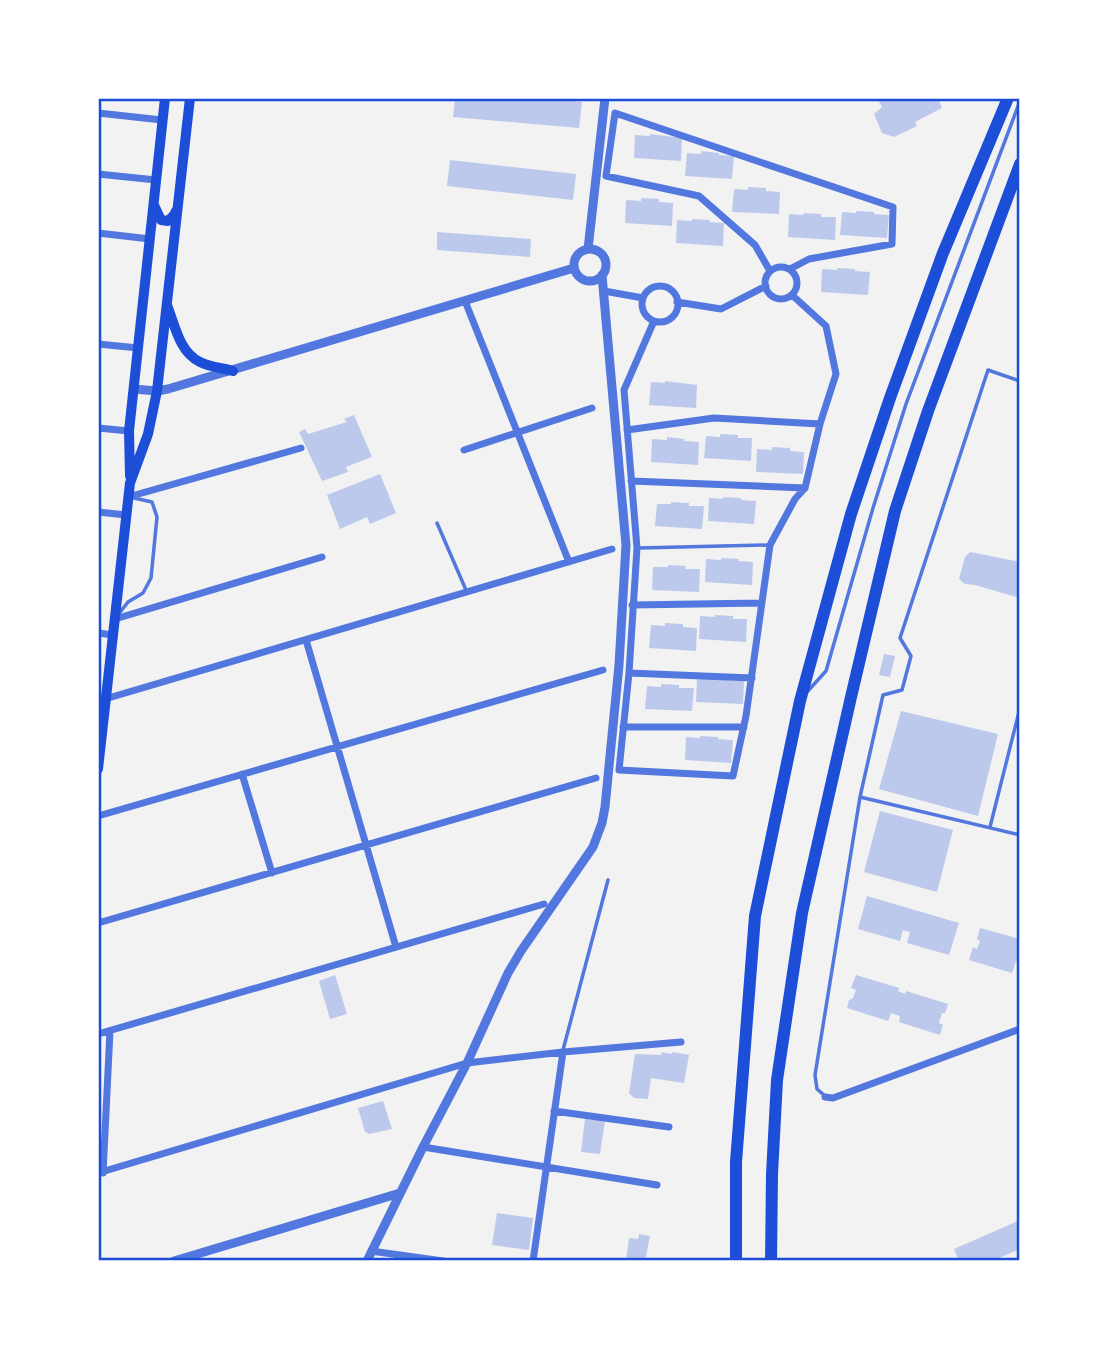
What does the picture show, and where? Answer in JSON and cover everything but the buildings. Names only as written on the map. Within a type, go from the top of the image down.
[{"type":"highway","points":[[736,1261],[736,1162],[755,916],[800,701],[851,514],[890,398],[943,253],[1008,98]]},
{"type":"highway","points":[[771,1261],[777,1080],[803,913],[851,696],[895,511],[928,411],[1020,164]]},
{"type":"main road","points":[[98,769],[101,699],[113,635],[130,483],[129,431],[165,98]]},
{"type":"main road","points":[[130,483],[148,434],[157,391],[190,98]]},
{"type":"main road","points":[[153,202],[161,220],[168,221],[178,205]]},
{"type":"main road","points":[[167,303],[182,344],[190,356],[202,363],[233,371]]},
{"type":"street","points":[[588,249],[605,98]]},
{"type":"street","points":[[98,113],[162,120]]},
{"type":"street","points":[[770,271],[755,245],[699,196],[606,176],[615,113],[894,207],[892,244],[809,259],[790,269]]},
{"type":"street","points":[[98,174],[156,180]]},
{"type":"street","points":[[98,233],[150,239]]},
{"type":"street","points":[[367,1261],[467,1063],[508,974],[593,847],[602,822],[619,665],[626,545],[604,291],[603,275],[606,265],[603,255],[594,249],[579,253],[574,268],[576,273],[584,279],[594,280],[603,275]]},
{"type":"street","points":[[780,267],[790,269],[796,276],[795,291],[782,299],[776,298],[768,292],[767,276],[770,271],[780,267]]},
{"type":"street","points":[[134,390],[168,389],[233,371],[574,268]]},
{"type":"street","points":[[677,302],[721,309],[766,286]]},
{"type":"street","points":[[661,287],[672,291],[677,302],[677,308],[671,318],[660,322],[645,314],[642,304],[650,289],[661,287]]},
{"type":"street","points":[[604,291],[643,298]]},
{"type":"street","points":[[654,321],[624,390],[637,548],[629,673],[619,770],[733,776],[752,678],[770,545],[795,499],[805,488],[820,424],[836,373],[826,326],[792,295]]},
{"type":"street","points":[[465,301],[569,562]]},
{"type":"street","points":[[98,344],[138,348]]},
{"type":"street","points":[[464,450],[592,408]]},
{"type":"street","points":[[627,430],[714,418],[820,424]]},
{"type":"street","points":[[98,428],[129,431]]},
{"type":"street","points":[[128,497],[301,448]]},
{"type":"street","points":[[631,481],[805,488]]},
{"type":"street","points":[[98,512],[126,516]]},
{"type":"street","points":[[101,699],[612,549]]},
{"type":"street","points":[[115,619],[322,557]]},
{"type":"street","points":[[632,605],[762,603]]},
{"type":"street","points":[[98,633],[113,635]]},
{"type":"street","points":[[306,640],[396,947]]},
{"type":"street","points":[[98,816],[603,670]]},
{"type":"street","points":[[629,673],[752,678]]},
{"type":"street","points":[[623,727],[744,727]]},
{"type":"street","points":[[242,774],[272,873]]},
{"type":"street","points":[[98,923],[596,778]]},
{"type":"street","points":[[98,1034],[544,904]]},
{"type":"street","points":[[825,1097],[834,1098],[1020,1029]]},
{"type":"street","points":[[110,1031],[101,1173],[467,1063],[681,1042]]},
{"type":"street","points":[[533,1261],[563,1052]]},
{"type":"street","points":[[98,1102],[107,1102]]},
{"type":"street","points":[[554,1111],[669,1127]]},
{"type":"street","points":[[423,1147],[657,1185]]},
{"type":"street","points":[[174,1261],[400,1193]]},
{"type":"street","points":[[371,1251],[443,1261]]},
{"type":"lane","points":[[800,701],[826,671],[906,404],[1020,101]]},
{"type":"lane","points":[[825,1097],[817,1089],[815,1075],[860,797],[883,695],[902,690],[911,656],[900,638],[988,370],[1020,381]]},
{"type":"lane","points":[[115,619],[128,602],[143,593],[151,578],[153,561],[157,517],[152,502],[128,497]]},
{"type":"lane","points":[[437,523],[467,592]]},
{"type":"lane","points":[[637,548],[770,545]]},
{"type":"lane","points":[[990,827],[1020,708]]},
{"type":"lane","points":[[860,797],[1020,835]]},
{"type":"lane","points":[[563,1052],[608,880]]}]
